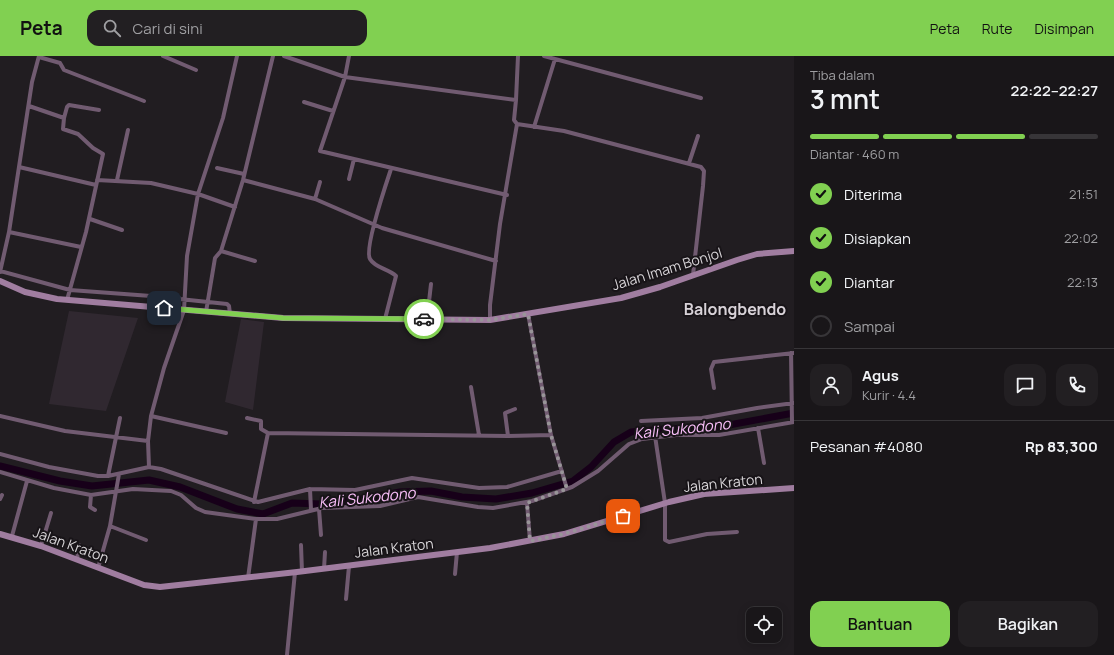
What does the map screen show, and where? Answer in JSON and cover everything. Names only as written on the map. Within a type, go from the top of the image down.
[{"type":"street","points":[[162,56],[196,70]]},
{"type":"street","points":[[149,468],[148,441],[151,416],[185,299],[187,256],[198,194],[223,118],[237,56]]},
{"type":"street","points":[[206,312],[215,258],[221,251],[243,180],[273,56]]},
{"type":"street","points":[[284,56],[294,58],[345,77],[516,100]]},
{"type":"street","points":[[349,56],[345,77],[320,150],[391,169],[507,195]]},
{"type":"street","points":[[490,320],[490,305],[500,224],[507,195],[517,124],[514,120],[518,56]]},
{"type":"street","points":[[544,56],[701,98]]},
{"type":"street","points":[[144,101],[64,70],[60,63],[39,57],[29,106],[9,232],[0,272],[70,290],[179,298],[227,304],[229,306],[230,314]]},
{"type":"street","points":[[534,127],[555,59]]},
{"type":"street","points":[[304,102],[333,110]]},
{"type":"street","points":[[67,300],[90,219],[103,154],[93,148],[78,134],[63,129],[64,118],[67,107],[70,105],[99,110]]},
{"type":"street","points":[[29,106],[64,118]]},
{"type":"street","points":[[517,124],[564,131],[701,167],[704,171],[703,186],[693,276]]},
{"type":"street","points":[[117,180],[128,130]]},
{"type":"street","points":[[689,163],[698,136]]},
{"type":"street","points":[[349,179],[354,159]]},
{"type":"street","points":[[19,166],[97,182],[117,180],[151,183],[198,194],[235,207]]},
{"type":"street","points":[[217,168],[244,174]]},
{"type":"street","points":[[385,319],[396,276],[374,264],[370,259],[370,240],[391,169]]},
{"type":"street","points":[[243,180],[315,200],[375,226],[496,261]]},
{"type":"street","points":[[315,200],[320,182]]},
{"type":"street","points":[[90,219],[122,230]]},
{"type":"street","points":[[9,232],[82,247]]},
{"type":"street","points":[[221,251],[255,261]]},
{"type":"street","name":"Jalan Imam Bonjol","points":[[0,281],[25,292],[67,300],[230,314],[311,319],[490,320],[620,298],[693,276],[757,254],[794,251]]},
{"type":"street","points":[[427,319],[431,284]]},
{"type":"street","points":[[179,298],[181,310]]},
{"type":"street","points":[[528,314],[551,435],[563,472],[566,487]]},
{"type":"street","points":[[0,472],[91,495],[132,489],[171,491],[178,493],[196,508],[205,512],[256,519],[277,519],[311,508],[374,507],[418,497],[489,508],[527,503],[566,487],[593,474],[632,442],[655,436],[719,435],[792,421],[792,353],[714,362],[711,369],[714,388]]},
{"type":"street","points":[[471,386],[479,435]]},
{"type":"street","points":[[641,421],[702,418],[757,408],[792,405]]},
{"type":"street","points":[[508,436],[505,413],[515,409]]},
{"type":"street","points":[[0,416],[65,431],[148,441]]},
{"type":"street","points":[[151,416],[226,433]]},
{"type":"street","points":[[108,476],[120,418]]},
{"type":"street","points":[[247,418],[261,421],[261,429],[268,433],[508,436],[551,435]]},
{"type":"street","points":[[758,428],[764,463]]},
{"type":"street","points":[[254,502],[268,433]]},
{"type":"street","points":[[655,436],[665,503],[665,539],[667,541],[707,534],[737,532]]},
{"type":"street","points":[[0,454],[79,474],[108,476],[149,468],[178,473],[254,502],[272,500],[310,491],[355,490],[415,478],[492,488],[512,486],[563,472]]},
{"type":"street","points":[[98,568],[110,526],[118,490],[119,475]]},
{"type":"street","points":[[12,536],[27,480]]},
{"type":"street","name":"Jalan Kraton","points":[[0,534],[12,536],[154,587],[349,566],[530,541],[580,529],[665,503],[714,493],[794,488]]},
{"type":"street","points":[[310,491],[311,508]]},
{"type":"street","points":[[91,495],[90,508],[95,510]]},
{"type":"street","points":[[527,503],[530,541]]},
{"type":"street","points":[[319,509],[321,535]]},
{"type":"street","points":[[41,546],[50,513]]},
{"type":"street","points":[[248,578],[256,519]]},
{"type":"street","points":[[110,526],[146,540]]},
{"type":"street","points":[[76,560],[79,545]]},
{"type":"street","points":[[287,655],[299,572],[301,545]]},
{"type":"street","points":[[324,552],[324,569]]},
{"type":"street","points":[[455,574],[456,552]]},
{"type":"street","points":[[346,599],[349,566]]},
{"type":"shaded area","points":[[69,311],[138,318],[106,411],[49,404]]},
{"type":"shaded area","points":[[241,319],[264,322],[253,410],[225,402]]},
{"type":"waterway","name":"Kali Sukodono","points":[[0,466],[60,481],[92,486],[149,480],[180,487],[237,509],[263,514],[292,503],[321,504],[400,492],[431,491],[462,497],[496,499],[532,493],[573,481],[591,467],[614,442],[631,432],[718,427],[794,413]]},
{"type":"way so far","points":[[424,319],[490,320],[528,314],[551,435],[567,489],[527,503],[530,541],[564,534],[623,516]]},
{"type":"district","name":"Balongbendo","points":[[735,309]]},
{"type":"route","points":[[164,308],[283,318],[424,319]]}]
